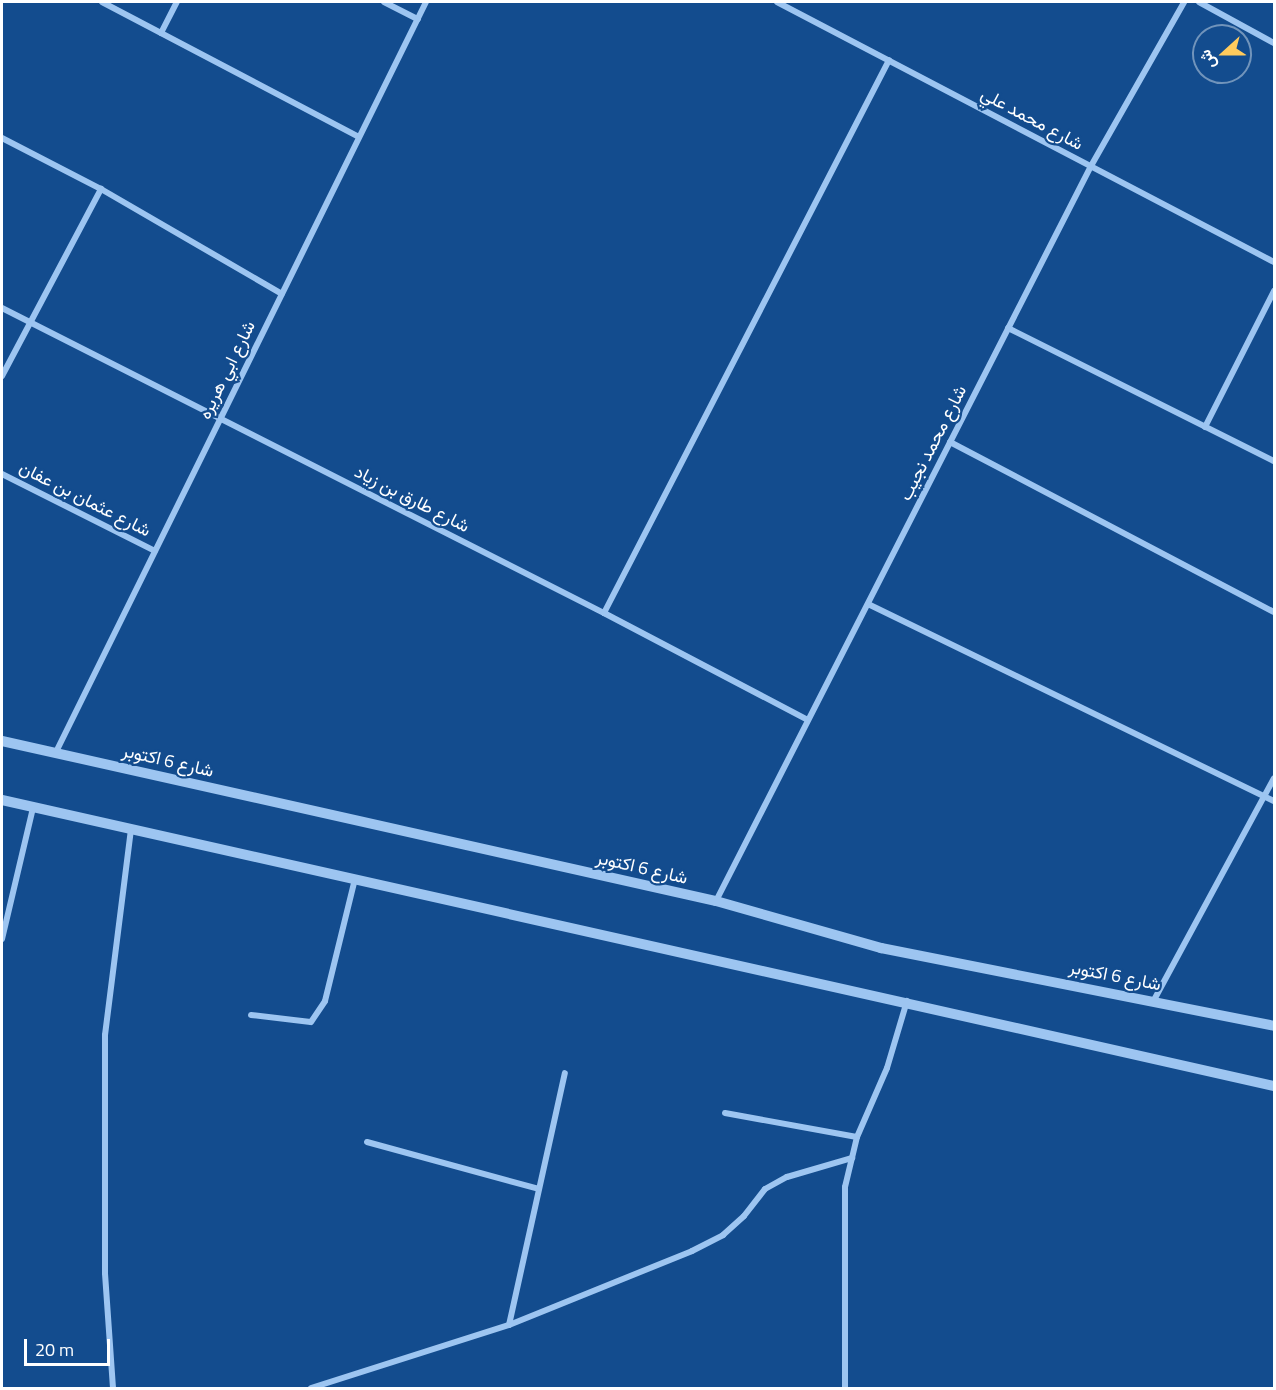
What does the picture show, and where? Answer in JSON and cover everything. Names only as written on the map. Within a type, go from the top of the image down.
[{"type":"street","points":[[102,2],[359,137]]},
{"type":"street","points":[[161,33],[177,2]]},
{"type":"street","points":[[384,2],[417,19]]},
{"type":"street","name":"شارع ابي هريره","points":[[56,752],[426,2]]},
{"type":"street","name":"شارع محمد علي","points":[[777,2],[1275,262]]},
{"type":"street","name":"شارع محمد نجيب","points":[[716,901],[1091,166],[1184,2]]},
{"type":"street","points":[[1199,2],[1275,44]]},
{"type":"street","points":[[604,613],[889,60]]},
{"type":"street","points":[[2,138],[101,189],[282,294]]},
{"type":"street","points":[[2,376],[101,189]]},
{"type":"street","points":[[1205,427],[1275,291]]},
{"type":"street","name":"شارع طارق بن زياد","points":[[2,308],[604,613],[808,720]]},
{"type":"street","points":[[1008,328],[1275,461]]},
{"type":"street","points":[[950,442],[1275,612]]},
{"type":"street","name":"شارع عثمان بن عفان","points":[[2,474],[155,551]]},
{"type":"street","points":[[868,604],[1275,801]]},
{"type":"street","name":"شارع 6 اكتوبر","points":[[2,741],[716,901],[880,948],[1154,1000],[1275,1026]]},
{"type":"street","points":[[1154,1000],[1275,778]]},
{"type":"street","points":[[2,800],[907,1001],[1275,1086]]},
{"type":"street","points":[[2,939],[33,808]]},
{"type":"street","points":[[113,1389],[105,1273],[105,1035],[130,830]]},
{"type":"street","points":[[251,1015],[311,1022],[325,1001],[355,879]]},
{"type":"street","points":[[845,1389],[843,1247],[845,1187],[857,1137],[887,1068],[907,1001]]},
{"type":"street","points":[[509,1325],[565,1073]]},
{"type":"street","points":[[725,1113],[857,1137]]},
{"type":"street","points":[[368,1142],[539,1189]]},
{"type":"street","points":[[311,1389],[509,1325],[692,1251],[730,1229],[765,1189],[787,1177],[852,1158]]}]
